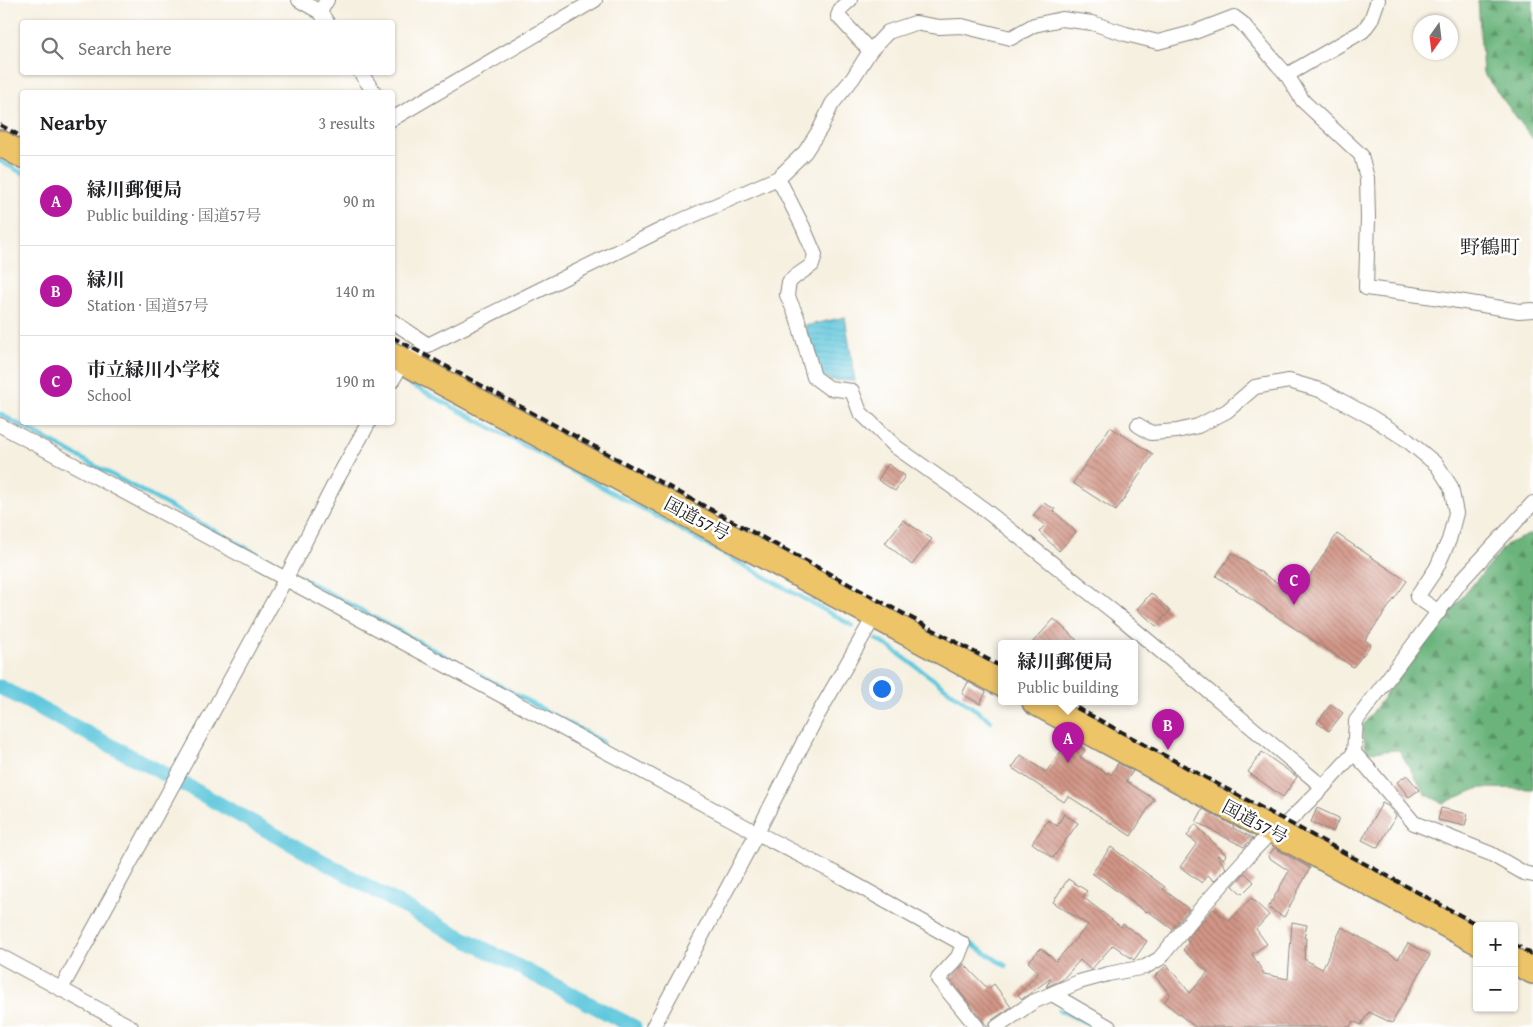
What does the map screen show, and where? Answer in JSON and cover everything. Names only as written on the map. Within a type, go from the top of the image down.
[{"type":"highway","points":[[0,143],[20,154]]},
{"type":"highway","name":"国道57号","points":[[396,366],[875,615],[998,682]]},
{"type":"highway","name":"国道57号","points":[[1041,705],[1473,938]]},
{"type":"highway","points":[[1518,963],[1533,971]]},
{"type":"street","points":[[299,0],[324,11]]},
{"type":"street","points":[[395,117],[595,0]]},
{"type":"street","points":[[850,0],[841,8],[838,16],[870,51]]},
{"type":"street","points":[[1287,75],[1363,32],[1372,20],[1378,0]]},
{"type":"street","points":[[396,366],[428,345],[669,226],[778,178],[805,152],[820,129],[832,104],[853,78],[870,51],[888,32],[915,23],[939,27],[962,26],[1011,38],[1034,25],[1062,19],[1092,23],[1158,42],[1192,33],[1234,17],[1242,23],[1287,75],[1303,100],[1361,155],[1367,178],[1366,288],[1519,311],[1533,310]]},
{"type":"street","points":[[362,75],[373,90]]},
{"type":"street","points":[[778,178],[815,255],[812,264],[789,282],[787,295],[797,317],[814,377],[829,388],[852,391],[860,412],[896,446],[985,510],[1108,607],[1323,787]]},
{"type":"street","points":[[395,323],[428,345]]},
{"type":"street","points":[[1138,425],[1151,433],[1177,431],[1198,426],[1227,411],[1255,387],[1289,382],[1323,391],[1371,417],[1407,440],[1437,465],[1451,487],[1456,514],[1449,540],[1436,570],[1417,597],[1439,612]]},
{"type":"street","points":[[0,425],[757,833],[835,873],[963,944],[958,957],[938,979],[977,1027]]},
{"type":"street","points":[[61,989],[286,578],[336,480],[367,425]]},
{"type":"street","points":[[997,1027],[1033,1002],[1078,982],[1108,974],[1145,968],[1159,959],[1203,906],[1272,831],[1288,822],[1354,753],[1356,721],[1462,580],[1533,503]]},
{"type":"street","points":[[653,1027],[816,718],[875,615]]},
{"type":"street","points":[[1354,753],[1414,823],[1491,854],[1524,873],[1533,876]]},
{"type":"street","points":[[0,956],[131,1027]]},
{"type":"street","points":[[1052,994],[1109,1027]]},
{"type":"green space","points":[[1478,0],[1533,0],[1533,139],[1483,73]]},
{"type":"green space","points":[[1533,533],[1533,789],[1480,788],[1443,803],[1425,794],[1399,750],[1367,752],[1361,728],[1422,645],[1507,544]]},
{"type":"water","points":[[845,317],[855,381],[831,380],[818,374],[805,326]]},
{"type":"building","points":[[1110,427],[1153,454],[1116,511],[1073,483]]},
{"type":"building","points":[[888,464],[905,476],[895,491],[878,480]]},
{"type":"building","points":[[1044,503],[1055,509],[1054,511],[1076,532],[1059,551],[1039,532],[1045,525],[1033,515]]},
{"type":"building","points":[[903,520],[932,539],[912,565],[885,543]]},
{"type":"building","points":[[1337,534],[1407,581],[1365,640],[1371,645],[1353,667],[1216,576],[1232,553],[1297,596]]},
{"type":"building","points":[[1151,593],[1170,611],[1156,626],[1137,609]]},
{"type":"building","points":[[1054,619],[1077,640],[1035,640]]},
{"type":"building","points":[[968,682],[986,692],[980,704],[962,694]]},
{"type":"building","points":[[1331,704],[1343,713],[1329,731],[1317,723]]},
{"type":"building","points":[[1070,739],[1085,750],[1080,757],[1107,774],[1108,772],[1111,775],[1118,763],[1133,771],[1126,781],[1154,799],[1131,836],[1068,796],[1064,802],[1012,768],[1021,755],[1046,772]]},
{"type":"building","points":[[1262,752],[1297,777],[1283,797],[1248,772]]},
{"type":"building","points":[[1407,775],[1419,790],[1409,797],[1397,782]]},
{"type":"building","points":[[1382,803],[1388,806],[1396,816],[1378,848],[1362,840]]},
{"type":"building","points":[[1317,808],[1339,818],[1333,832],[1311,822]]},
{"type":"building","points":[[1441,808],[1468,814],[1465,826],[1438,820]]},
{"type":"building","points":[[1203,809],[1253,838],[1244,847],[1196,822]]},
{"type":"building","points":[[1064,814],[1078,823],[1053,858],[1032,843],[1048,820],[1057,826]]},
{"type":"building","points":[[1195,824],[1226,855],[1223,859],[1217,856],[1226,868],[1214,881],[1208,875],[1202,883],[1180,867],[1197,843],[1187,836]]},
{"type":"building","points":[[1111,847],[1165,887],[1163,889],[1189,909],[1172,929],[1092,873]]},
{"type":"building","points":[[1274,848],[1310,868],[1284,917],[1268,908],[1289,871],[1268,857]]},
{"type":"building","points":[[1245,873],[1254,882],[1242,894],[1233,886]]},
{"type":"building","points":[[1068,879],[1087,891],[1083,897],[1121,927],[1123,924],[1147,941],[1134,960],[1113,945],[1091,970],[1080,960],[1062,980],[1046,987],[1051,978],[1022,999],[1018,995],[1039,972],[1028,962],[1041,948],[1056,961],[1088,925],[1053,902]]},
{"type":"building","points":[[1251,898],[1269,915],[1256,929],[1267,944],[1252,954],[1264,974],[1288,979],[1292,922],[1307,925],[1304,938],[1306,938],[1304,959],[1322,969],[1342,927],[1398,959],[1408,943],[1430,955],[1392,1023],[1369,1012],[1361,1025],[1353,1021],[1350,1027],[1195,1027],[1164,1002],[1170,994],[1155,976],[1167,965],[1190,993],[1208,972],[1183,950],[1189,942],[1186,940],[1213,909],[1229,921]]},
{"type":"building","points":[[964,964],[988,989],[994,984],[1011,1007],[992,1020],[987,1026],[950,979]]},
{"type":"waterway","points":[[0,161],[20,172]]},
{"type":"waterway","points":[[406,382],[654,515],[853,626]]},
{"type":"waterway","points":[[0,414],[20,425]]},
{"type":"waterway","points":[[20,425],[603,742]]},
{"type":"waterway","points":[[876,639],[991,721]]},
{"type":"waterway","points":[[0,687],[187,786],[421,916],[634,1027]]},
{"type":"waterway","points":[[965,940],[1006,966]]},
{"type":"waterway","points":[[1059,1010],[1096,1027]]},
{"type":"railway","points":[[0,125],[20,136]]},
{"type":"railway","points":[[395,339],[998,665]]},
{"type":"railway","points":[[1072,705],[1473,922]]},
{"type":"railway","points":[[1518,946],[1533,955]]},
{"type":"place","name":"市立緑川小学校","points":[[1294,605]]},
{"type":"place","name":"緑川","points":[[1168,750]]},
{"type":"place","name":"緑川郵便局","points":[[1068,763]]},
{"type":"district","name":"野鶴町","points":[[1490,247]]}]
